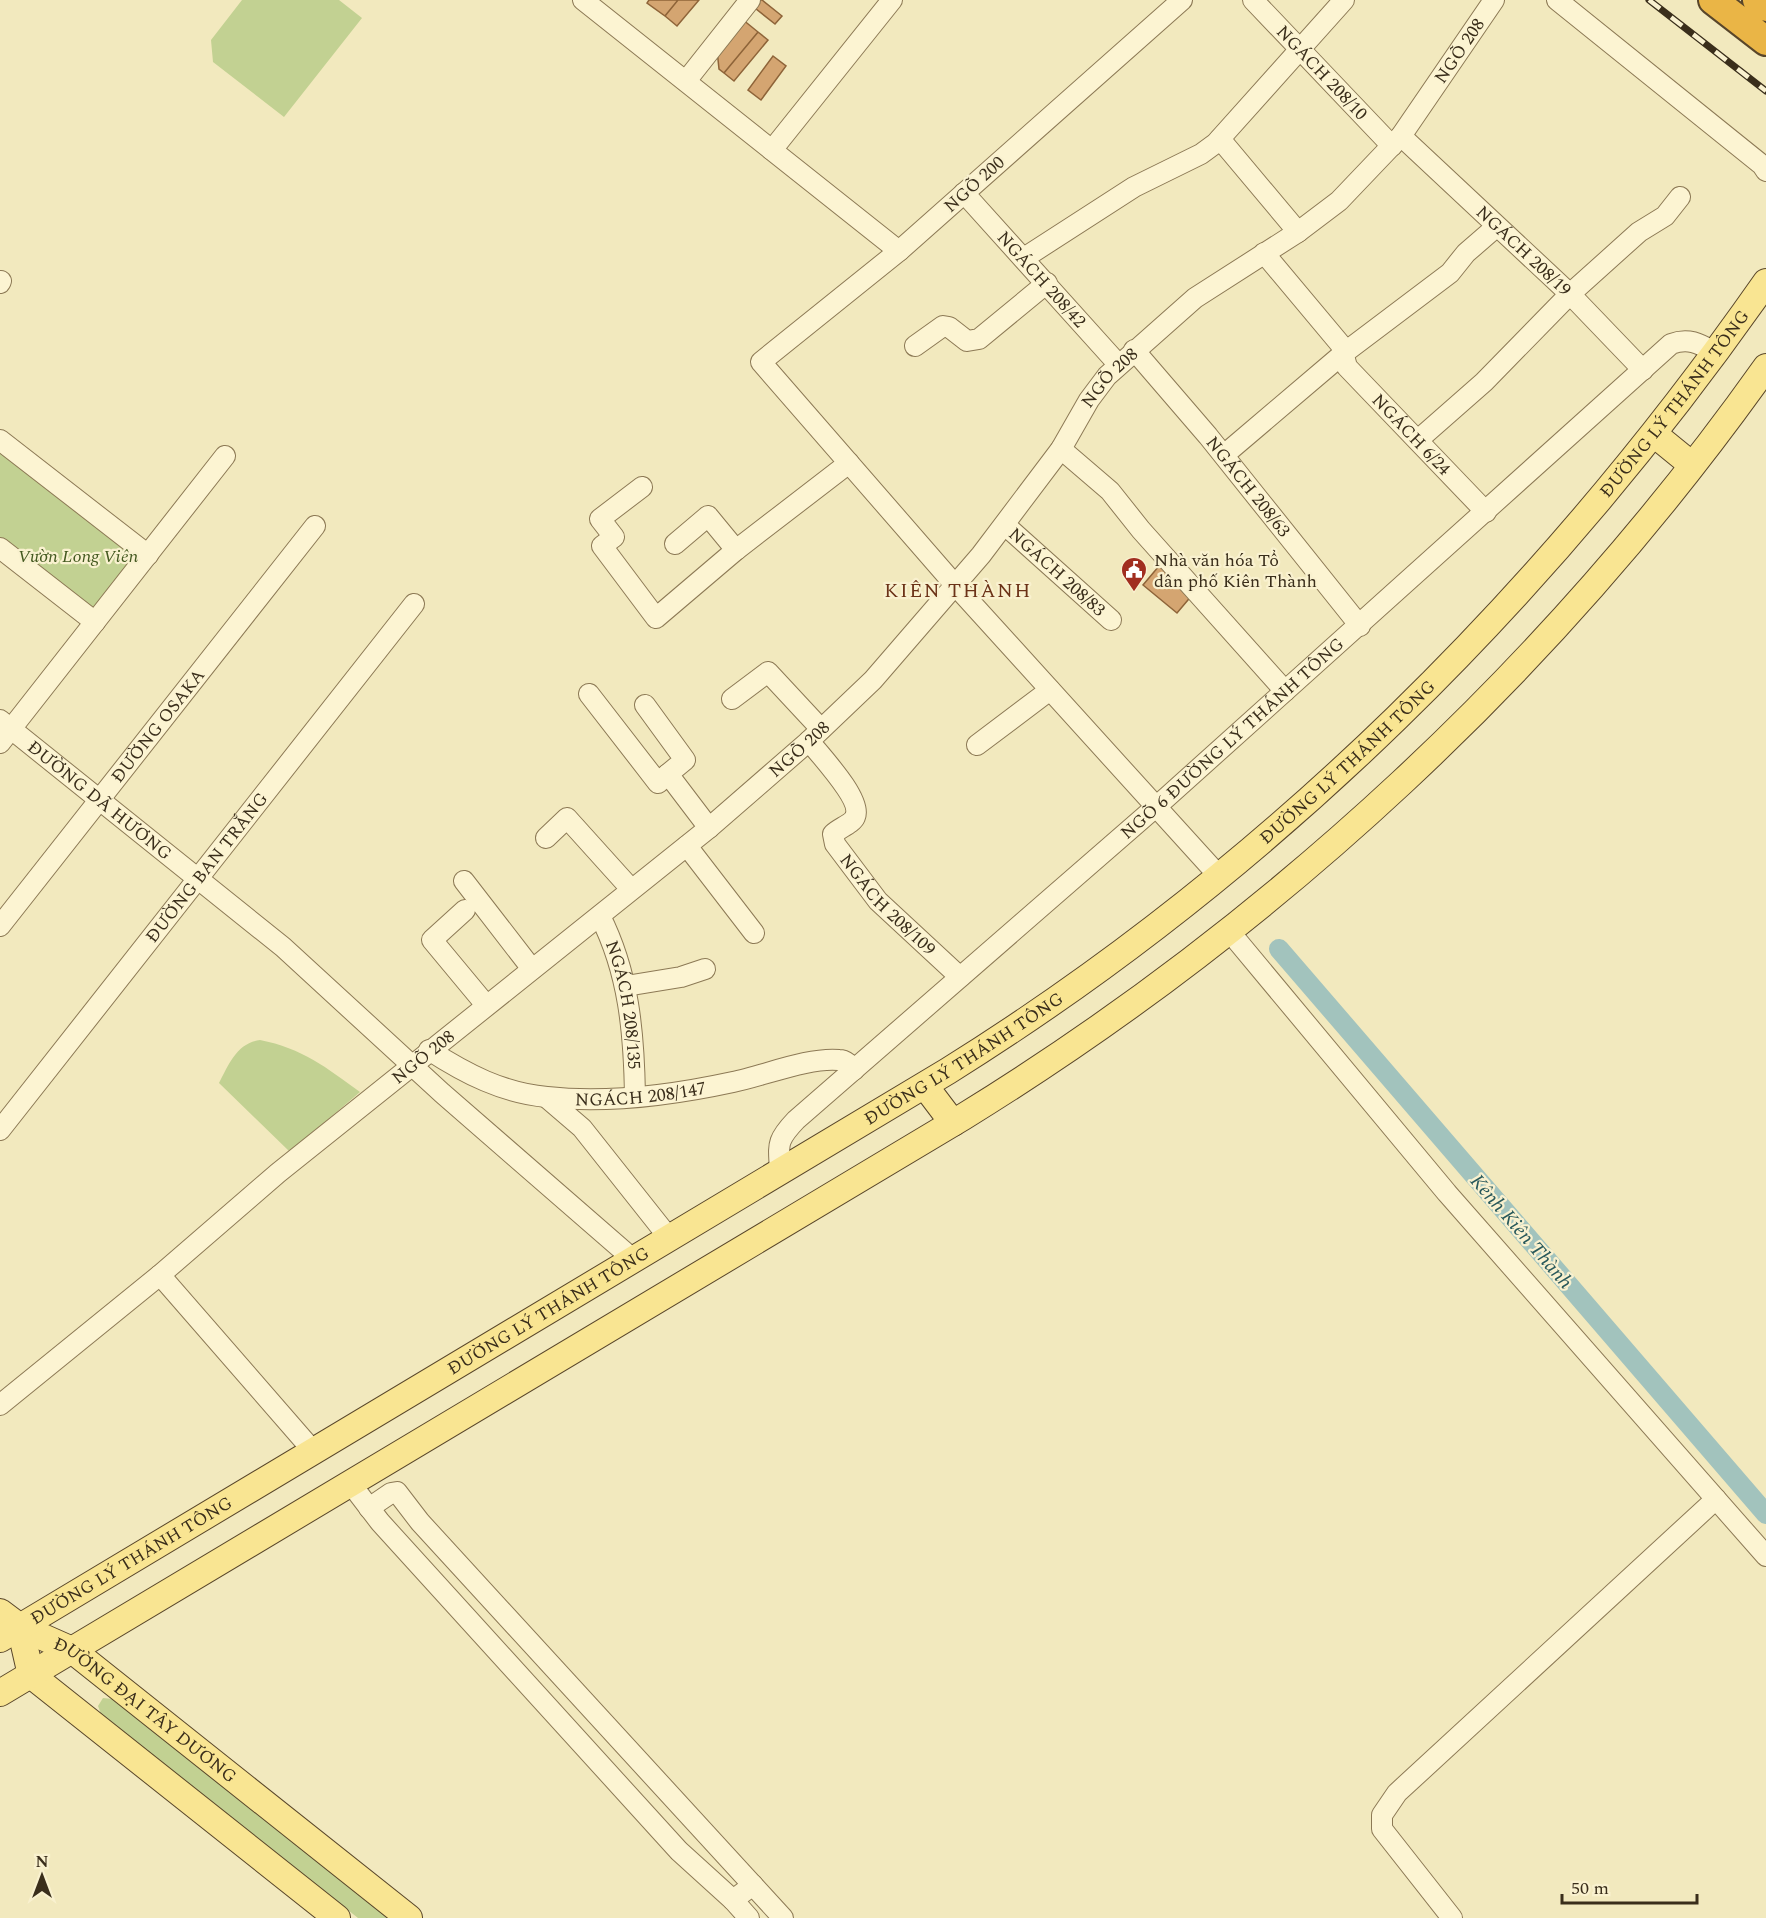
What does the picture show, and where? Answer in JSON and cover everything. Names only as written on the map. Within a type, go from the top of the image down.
[{"type":"highway","points":[[1713,0],[1766,41]]},
{"type":"highway","points":[[1757,0],[1766,7]]},
{"type":"main road","name":"ĐƯỜNG LÝ THÁNH TÔNG","points":[[7,1626],[314,1452],[925,1086],[1058,999],[1219,876],[1343,769],[1441,676],[1545,564],[1654,434],[1716,353],[1766,282]]},
{"type":"main road","points":[[0,1694],[953,1123],[1095,1031],[1229,931],[1380,801],[1478,708],[1590,587],[1692,465],[1766,367]]},
{"type":"main road","points":[[1654,434],[1692,465]]},
{"type":"main road","points":[[925,1086],[953,1123]]},
{"type":"main road","name":"ĐƯỜNG ĐẠI TÂY DƯƠNG","points":[[7,1626],[72,1650],[409,1918]]},
{"type":"main road","name":"ĐƯỜNG ĐẠI TÂY DƯƠNG","points":[[7,1626],[31,1675]]},
{"type":"main road","points":[[31,1675],[337,1918]]},
{"type":"street","points":[[686,81],[750,0]]},
{"type":"street","points":[[772,150],[892,0]]},
{"type":"street","name":"NGÕ 200","points":[[849,463],[761,362],[899,251],[1182,0]]},
{"type":"street","name":"NGÁCH 208/10","points":[[1252,0],[1397,141]]},
{"type":"street","points":[[1024,258],[1134,187],[1201,154],[1220,139],[1344,0]]},
{"type":"street","name":"NGÕ 208","points":[[0,1405],[160,1275],[278,1173],[429,1050],[709,828],[815,735],[873,680],[1005,525],[1061,449],[1089,400],[1118,364],[1195,298],[1298,232],[1339,201],[1397,141],[1494,0]]},
{"type":"street","points":[[1557,0],[1764,168]]},
{"type":"street","points":[[591,2],[899,251]]},
{"type":"street","points":[[1220,139],[1298,232]]},
{"type":"street","name":"NGÁCH 208/19","points":[[1397,141],[1570,294],[1643,370]]},
{"type":"street","name":"NGÁCH 208/42","points":[[964,193],[1118,364]]},
{"type":"street","points":[[1418,440],[1484,382],[1570,294],[1639,232],[1665,216],[1680,197]]},
{"type":"street","points":[[1224,455],[1344,353],[1450,273],[1466,253],[1496,227]]},
{"type":"street","name":"NGÁCH 6/24","points":[[1264,253],[1341,345],[1347,367],[1486,512]]},
{"type":"street","points":[[915,346],[943,326],[949,327],[968,341],[979,339],[1047,283]]},
{"type":"street","name":"NGÕ 6 ĐƯỜNG LÝ THÁNH TÔNG","points":[[780,1173],[777,1149],[783,1134],[1360,626],[1671,344],[1682,340],[1692,341],[1716,353]]},
{"type":"street","name":"NGÁCH 208/63","points":[[1134,350],[1224,455],[1360,626]]},
{"type":"street","points":[[0,440],[148,555]]},
{"type":"street","points":[[1061,449],[1110,491],[1141,530],[1285,691]]},
{"type":"street","points":[[4,730],[95,622],[225,456]]},
{"type":"street","points":[[642,487],[600,519],[614,537],[602,546],[656,618],[736,550],[849,463],[955,585],[1219,876]]},
{"type":"street","points":[[675,544],[708,516],[736,550]]},
{"type":"street","name":"NGÁCH 208/83","points":[[1005,525],[1111,620]]},
{"type":"street","name":"ĐƯỜNG OSAKA","points":[[0,926],[315,526]]},
{"type":"street","points":[[0,548],[95,622]]},
{"type":"street","name":"ĐƯỜNG BAN TRẮNG","points":[[0,1130],[414,604]]},
{"type":"street","points":[[732,699],[768,672],[815,735]]},
{"type":"street","points":[[977,745],[1050,690]]},
{"type":"street","points":[[589,694],[658,783],[686,760],[645,705]]},
{"type":"street","name":"ĐƯỜNG DÃ HƯƠNG","points":[[4,730],[100,799],[283,947],[411,1065],[634,1260]]},
{"type":"street","name":"NGÁCH 208/109","points":[[815,735],[855,803],[857,812],[855,819],[833,834],[835,844],[878,901],[960,977]]},
{"type":"street","points":[[668,774],[709,828]]},
{"type":"street","points":[[546,838],[567,818],[631,889]]},
{"type":"street","points":[[687,846],[754,933]]},
{"type":"street","points":[[464,881],[532,969]]},
{"type":"street","points":[[465,910],[432,940],[486,1005]]},
{"type":"street","name":"NGÁCH 208/135","points":[[600,916],[612,941],[626,986],[633,1034],[635,1096]]},
{"type":"street","points":[[1229,931],[1448,1193],[1766,1556]]},
{"type":"street","points":[[626,986],[681,977],[705,969]]},
{"type":"street","name":"NGÁCH 208/147","points":[[429,1050],[486,1082],[548,1098],[635,1096],[708,1087],[830,1060],[844,1061],[854,1070]]},
{"type":"street","points":[[548,1098],[582,1128],[670,1239]]},
{"type":"street","points":[[160,1275],[314,1452]]},
{"type":"street","points":[[351,1484],[369,1508],[610,1751],[743,1893],[749,1918]]},
{"type":"street","points":[[369,1508],[391,1493],[397,1492],[610,1751],[679,1851],[783,1918]]},
{"type":"street","points":[[1452,1918],[1382,1830],[1382,1815],[1397,1793],[1716,1499]]},
{"type":"green space","points":[[242,0],[339,0],[362,18],[284,117],[213,62],[211,40]]},
{"type":"green space","name":"Vườn Long Viên","points":[[0,440],[148,555],[94,623],[0,549]]},
{"type":"green space","points":[[260,1040],[289,1048],[301,1054],[325,1067],[360,1092],[290,1152],[219,1083],[230,1062],[240,1050],[245,1045]]},
{"type":"green space","points":[[103,1698],[113,1699],[389,1918],[358,1918],[101,1714],[98,1706]]},
{"type":"building","points":[[649,0],[678,0],[665,16],[647,3]]},
{"type":"building","points":[[678,0],[699,0],[677,26],[665,16]]},
{"type":"building","points":[[755,0],[762,0],[782,16],[775,24],[751,5]]},
{"type":"building","points":[[742,19],[758,32],[724,73],[719,69],[717,50]]},
{"type":"building","points":[[758,32],[768,40],[734,81],[724,73]]},
{"type":"building","points":[[773,56],[786,66],[761,100],[748,90]]},
{"type":"building","points":[[1159,566],[1193,594],[1177,613],[1143,585]]},
{"type":"waterway","name":"Kênh Kiên Thành","points":[[1279,949],[1766,1514]]},
{"type":"railway","points":[[1649,0],[1766,91]]},
{"type":"place","name":"Nhà văn hóa Tổ dân phố Kiên Thành","points":[[1134,593]]},
{"type":"district","name":"KIÊN THÀNH","points":[[958,590]]}]
